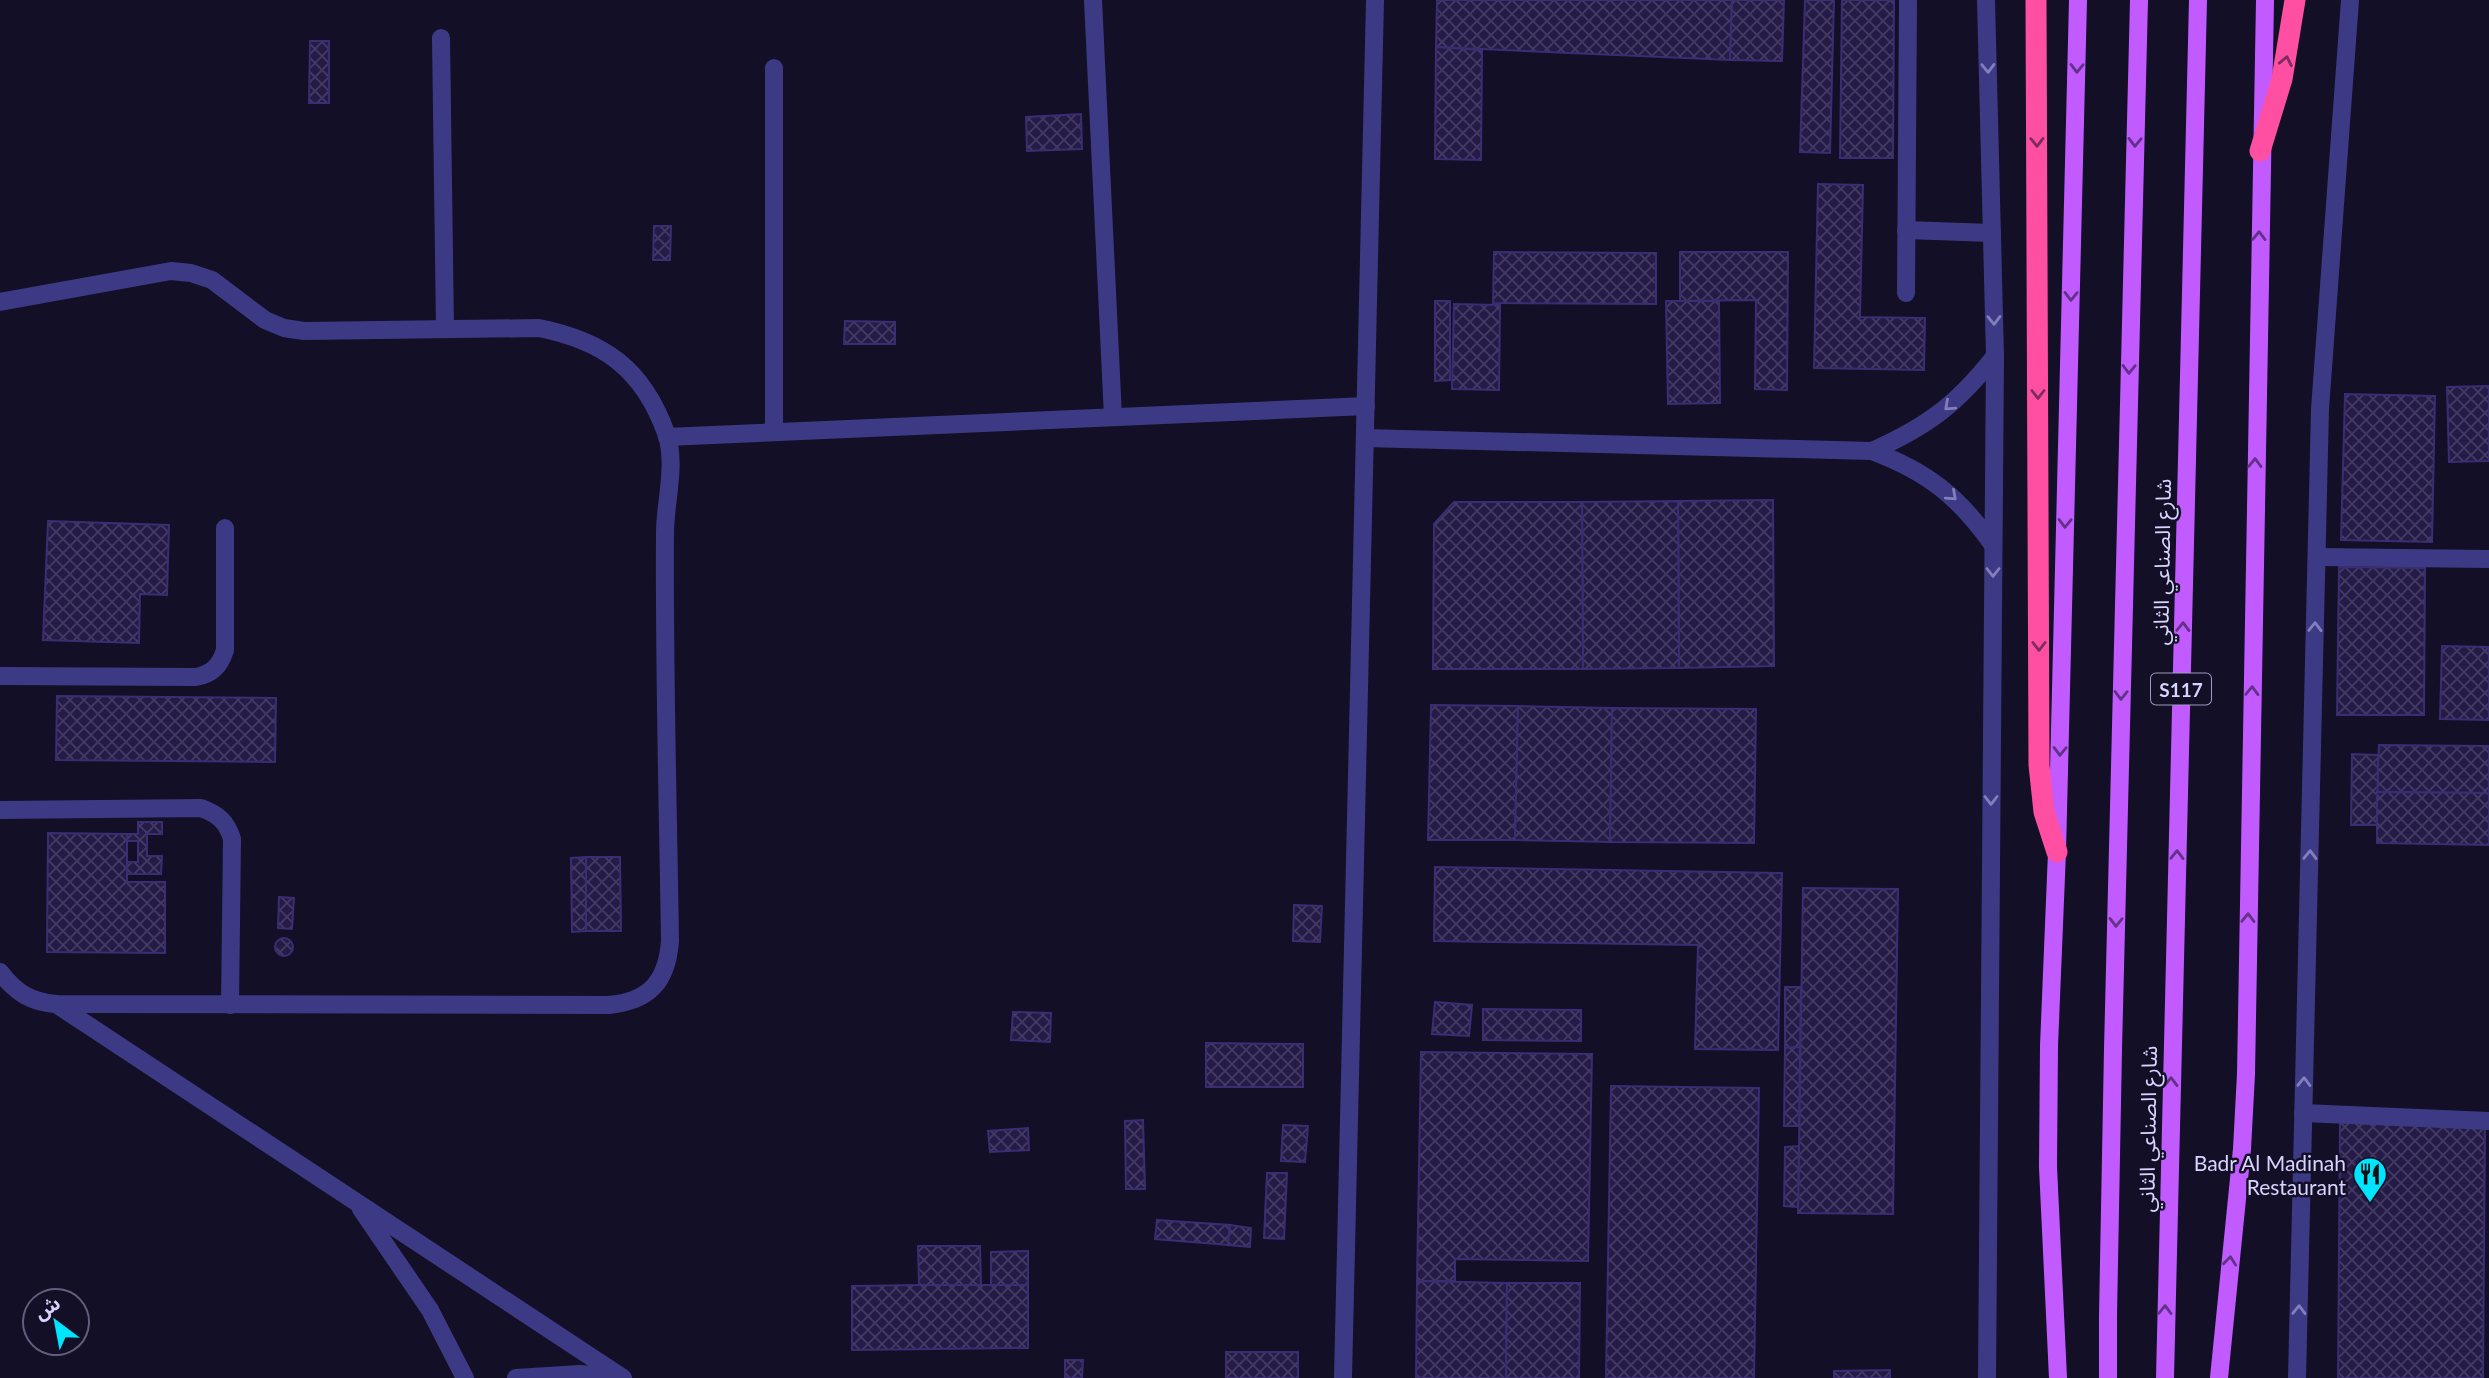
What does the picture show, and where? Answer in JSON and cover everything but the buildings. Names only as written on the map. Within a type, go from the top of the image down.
[{"type":"highway","points":[[2036,0],[2039,765],[2044,812],[2057,852]]},
{"type":"highway","points":[[2260,150],[2282,79],[2295,0]]},
{"type":"main road","points":[[2058,1378],[2048,1167],[2049,1046],[2057,852],[2078,0]]},
{"type":"main road","name":"شارع الصناعي الثاني","points":[[2108,1378],[2113,1049],[2138,0]]},
{"type":"main road","name":"شارع الصناعي الثاني","points":[[2165,1378],[2198,0]]},
{"type":"main road","points":[[2218,1378],[2242,1149],[2246,1074],[2264,0]]},
{"type":"street","points":[[1093,0],[1113,417]]},
{"type":"street","points":[[1343,1378],[1375,0]]},
{"type":"street","points":[[1906,293],[1908,0]]},
{"type":"street","points":[[1986,0],[1995,356],[1987,1378]]},
{"type":"street","points":[[2297,1378],[2320,409],[2350,0]]},
{"type":"street","points":[[441,37],[445,329]]},
{"type":"street","points":[[774,68],[774,432]]},
{"type":"street","points":[[1906,230],[1992,233]]},
{"type":"street","points":[[0,302],[171,271],[191,273],[212,280],[265,320],[284,328],[304,331],[539,328],[569,334],[598,346],[623,364],[644,388],[667,437],[671,460],[665,533],[670,941],[669,959],[662,976],[650,990],[638,999],[609,1005],[56,1004],[40,1003],[24,996],[10,986],[0,972]]},
{"type":"street","points":[[1872,451],[1908,435],[1941,414],[1970,387],[1995,356]]},
{"type":"street","points":[[667,437],[1366,406]]},
{"type":"street","points":[[1365,439],[1872,451],[1929,477],[1954,497],[1993,545]]},
{"type":"street","points":[[0,676],[206,675],[222,661],[225,650],[225,528]]},
{"type":"street","points":[[2317,557],[2489,559]]},
{"type":"street","points":[[0,810],[201,808],[213,812],[229,828],[232,839],[230,1004]]},
{"type":"street","points":[[56,1004],[623,1378]]},
{"type":"street","points":[[2303,1113],[2489,1121]]},
{"type":"street","points":[[355,1201],[430,1310],[464,1378]]},
{"type":"street","points":[[516,1378],[580,1374],[623,1378]]},
{"type":"place","name":"Badr Al Madinah Restaurant","points":[[2370,1204]]}]
